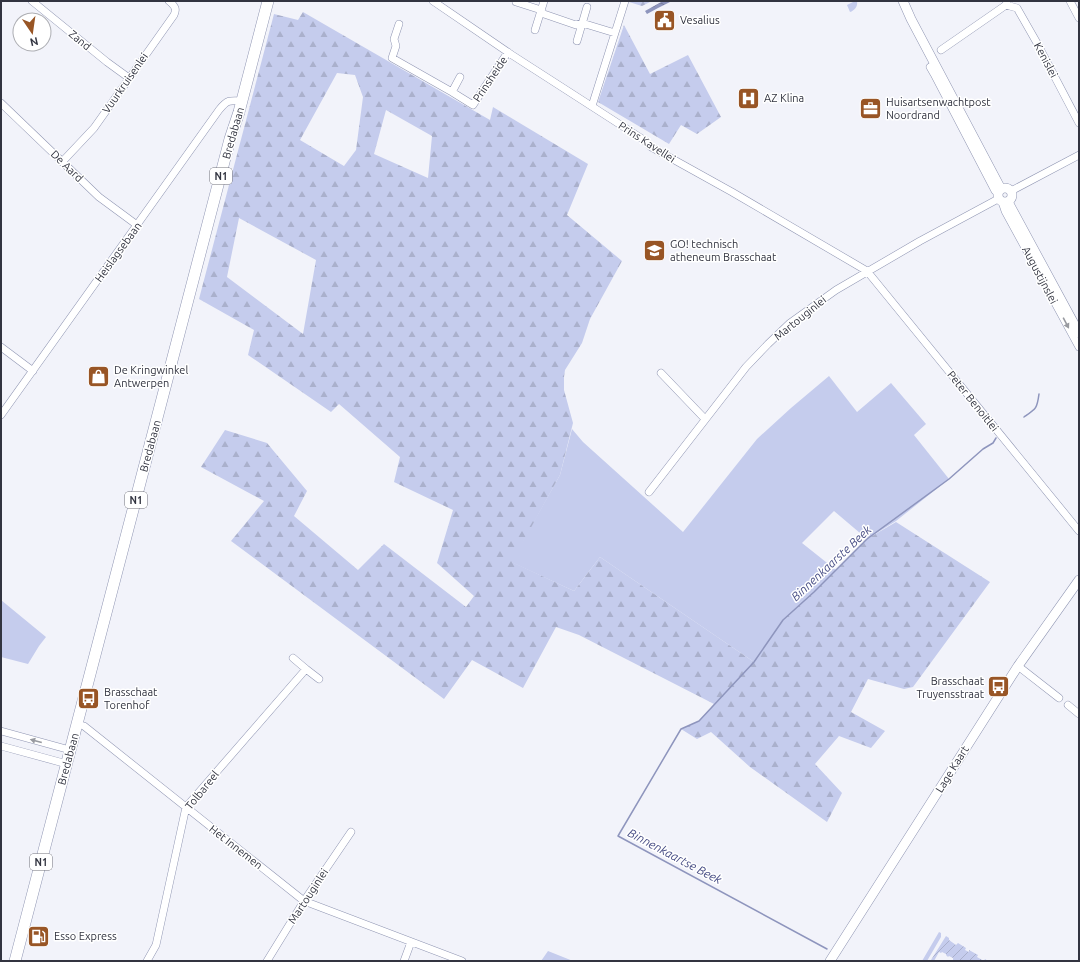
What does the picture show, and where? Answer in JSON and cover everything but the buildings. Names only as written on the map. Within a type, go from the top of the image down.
[{"type":"main road","name":"Bredabaan","points":[[15,961],[230,139],[242,102],[268,1]]},
{"type":"street","name":"Zand","points":[[32,1],[129,78]]},
{"type":"street","name":"Vuurkruisenlei","points":[[62,162],[94,128],[174,16],[176,7],[170,1]]},
{"type":"street","name":"Prins Kavellei","points":[[433,1],[568,92],[644,140],[651,147],[868,271]]},
{"type":"street","points":[[535,30],[544,1]]},
{"type":"street","points":[[592,106],[625,1]]},
{"type":"street","name":"Augustijnslei","points":[[898,1],[911,19]]},
{"type":"street","name":"Augustijnslei","points":[[903,1],[932,66],[1002,197],[1079,333]]},
{"type":"street","points":[[1070,1],[1079,18]]},
{"type":"street","points":[[516,2],[538,9],[544,14],[576,25],[582,23],[615,33]]},
{"type":"street","name":"Kenislei","points":[[940,50],[1007,3],[1017,8],[1038,44],[1079,124]]},
{"type":"street","points":[[577,41],[587,7]]},
{"type":"street","name":"Prinsheide","points":[[399,24],[394,40],[396,46],[392,58],[473,105],[508,52]]},
{"type":"street","points":[[452,92],[460,77]]},
{"type":"street","name":"Heislagsebaan","points":[[1,415],[225,103],[231,100],[242,102]]},
{"type":"street","name":"De Aard","points":[[1,103],[99,197],[137,225]]},
{"type":"street","points":[[1002,197],[1008,188],[1011,191],[1079,155]]},
{"type":"street","name":"Augustijnslei","points":[[1002,197],[1005,211],[1079,347]]},
{"type":"street","name":"Martouginlei","points":[[649,492],[746,367],[790,323],[836,290],[1002,197]]},
{"type":"street","name":"Peter Benoitlei","points":[[868,271],[1079,530]]},
{"type":"street","points":[[1,347],[33,371]]},
{"type":"street","points":[[661,373],[705,419]]},
{"type":"street","name":"Lage Kaart","points":[[830,961],[1018,666],[1079,580]]},
{"type":"street","points":[[293,658],[319,679]]},
{"type":"street","points":[[1018,666],[1059,698]]},
{"type":"street","name":"Tolbareel","points":[[147,961],[156,945],[186,807],[306,669]]},
{"type":"street","points":[[1068,705],[1079,714]]},
{"type":"street","name":"Het Innemen","points":[[78,724],[84,726],[304,901],[462,961]]},
{"type":"street","points":[[1,731],[70,750]]},
{"type":"street","points":[[1,746],[67,764]]},
{"type":"street","name":"Martouginlei","points":[[267,961],[304,901],[351,832]]},
{"type":"street","points":[[404,961],[410,942]]},
{"type":"green space","points":[[628,1],[652,1],[642,6]]},
{"type":"green space","points":[[857,1],[857,6],[850,12],[847,5]]},
{"type":"green space","points":[[303,12],[490,120],[493,107],[588,164],[567,215],[622,261],[590,319],[582,343],[565,370],[564,390],[573,423],[560,475],[512,562],[574,591],[600,557],[754,662],[783,620],[814,592],[867,539],[896,522],[990,582],[913,687],[904,689],[868,679],[851,712],[885,731],[871,748],[839,736],[815,764],[842,793],[827,822],[750,767],[711,732],[697,739],[681,729],[699,721],[714,704],[579,635],[556,627],[523,688],[472,660],[444,699],[231,541],[264,501],[201,467],[225,430],[267,443],[307,491],[294,516],[358,570],[384,544],[466,607],[474,596],[437,563],[453,510],[394,482],[400,457],[339,404],[331,412],[248,355],[254,330],[199,299],[274,14],[298,20]],"holes":[[[337,73],[355,75],[363,97],[356,150],[344,166],[300,140]],[[386,110],[432,136],[428,178],[374,154]],[[239,218],[316,260],[303,334],[227,277]]]},
{"type":"green space","points":[[624,25],[650,74],[688,55],[721,117],[697,134],[681,125],[669,144],[598,102]]},
{"type":"green space","points":[[829,376],[857,412],[891,383],[926,424],[914,435],[949,479],[896,521],[867,539],[834,511],[802,543],[836,570],[783,620],[754,662],[600,557],[574,591],[511,562],[560,475],[572,429],[583,442],[683,532],[757,439]]},
{"type":"green space","points":[[1,600],[46,637],[28,664],[1,657]]},
{"type":"green space","points":[[939,932],[941,933],[941,937],[927,961],[922,961]]},
{"type":"green space","points":[[946,936],[956,945],[958,943],[966,948],[965,950],[969,952],[969,950],[978,955],[977,957],[984,961],[955,961],[953,958],[948,957],[942,952],[939,952],[934,961],[931,960]]},
{"type":"green space","points":[[548,951],[573,961],[541,961]]},
{"type":"water","points":[[663,1],[672,1],[647,14],[645,11]]},
{"type":"waterway","name":"Binnenkaarste Beek","points":[[1024,417],[1035,408],[1038,403],[1039,394]]},
{"type":"waterway","name":"Binnenkaartse Beek","points":[[827,949],[618,836],[681,729],[699,721],[754,662],[783,620],[814,592],[867,539],[949,479],[983,449],[993,443],[996,438]]},
{"type":"place","name":"Vesalius","points":[[664,20]]},
{"type":"place","name":"AZ Klina","points":[[748,98]]},
{"type":"place","name":"Huisartsenwachtpost Noordrand","points":[[870,108]]},
{"type":"place","name":"GO! technisch atheneum Brasschaat","points":[[655,250]]},
{"type":"place","name":"De Kringwinkel Antwerpen","points":[[98,376]]},
{"type":"place","name":"Brasschaat Truyensstraat","points":[[999,687]]},
{"type":"place","name":"Brasschaat Torenhof","points":[[88,698]]},
{"type":"place","name":"Esso Express","points":[[39,936]]}]
